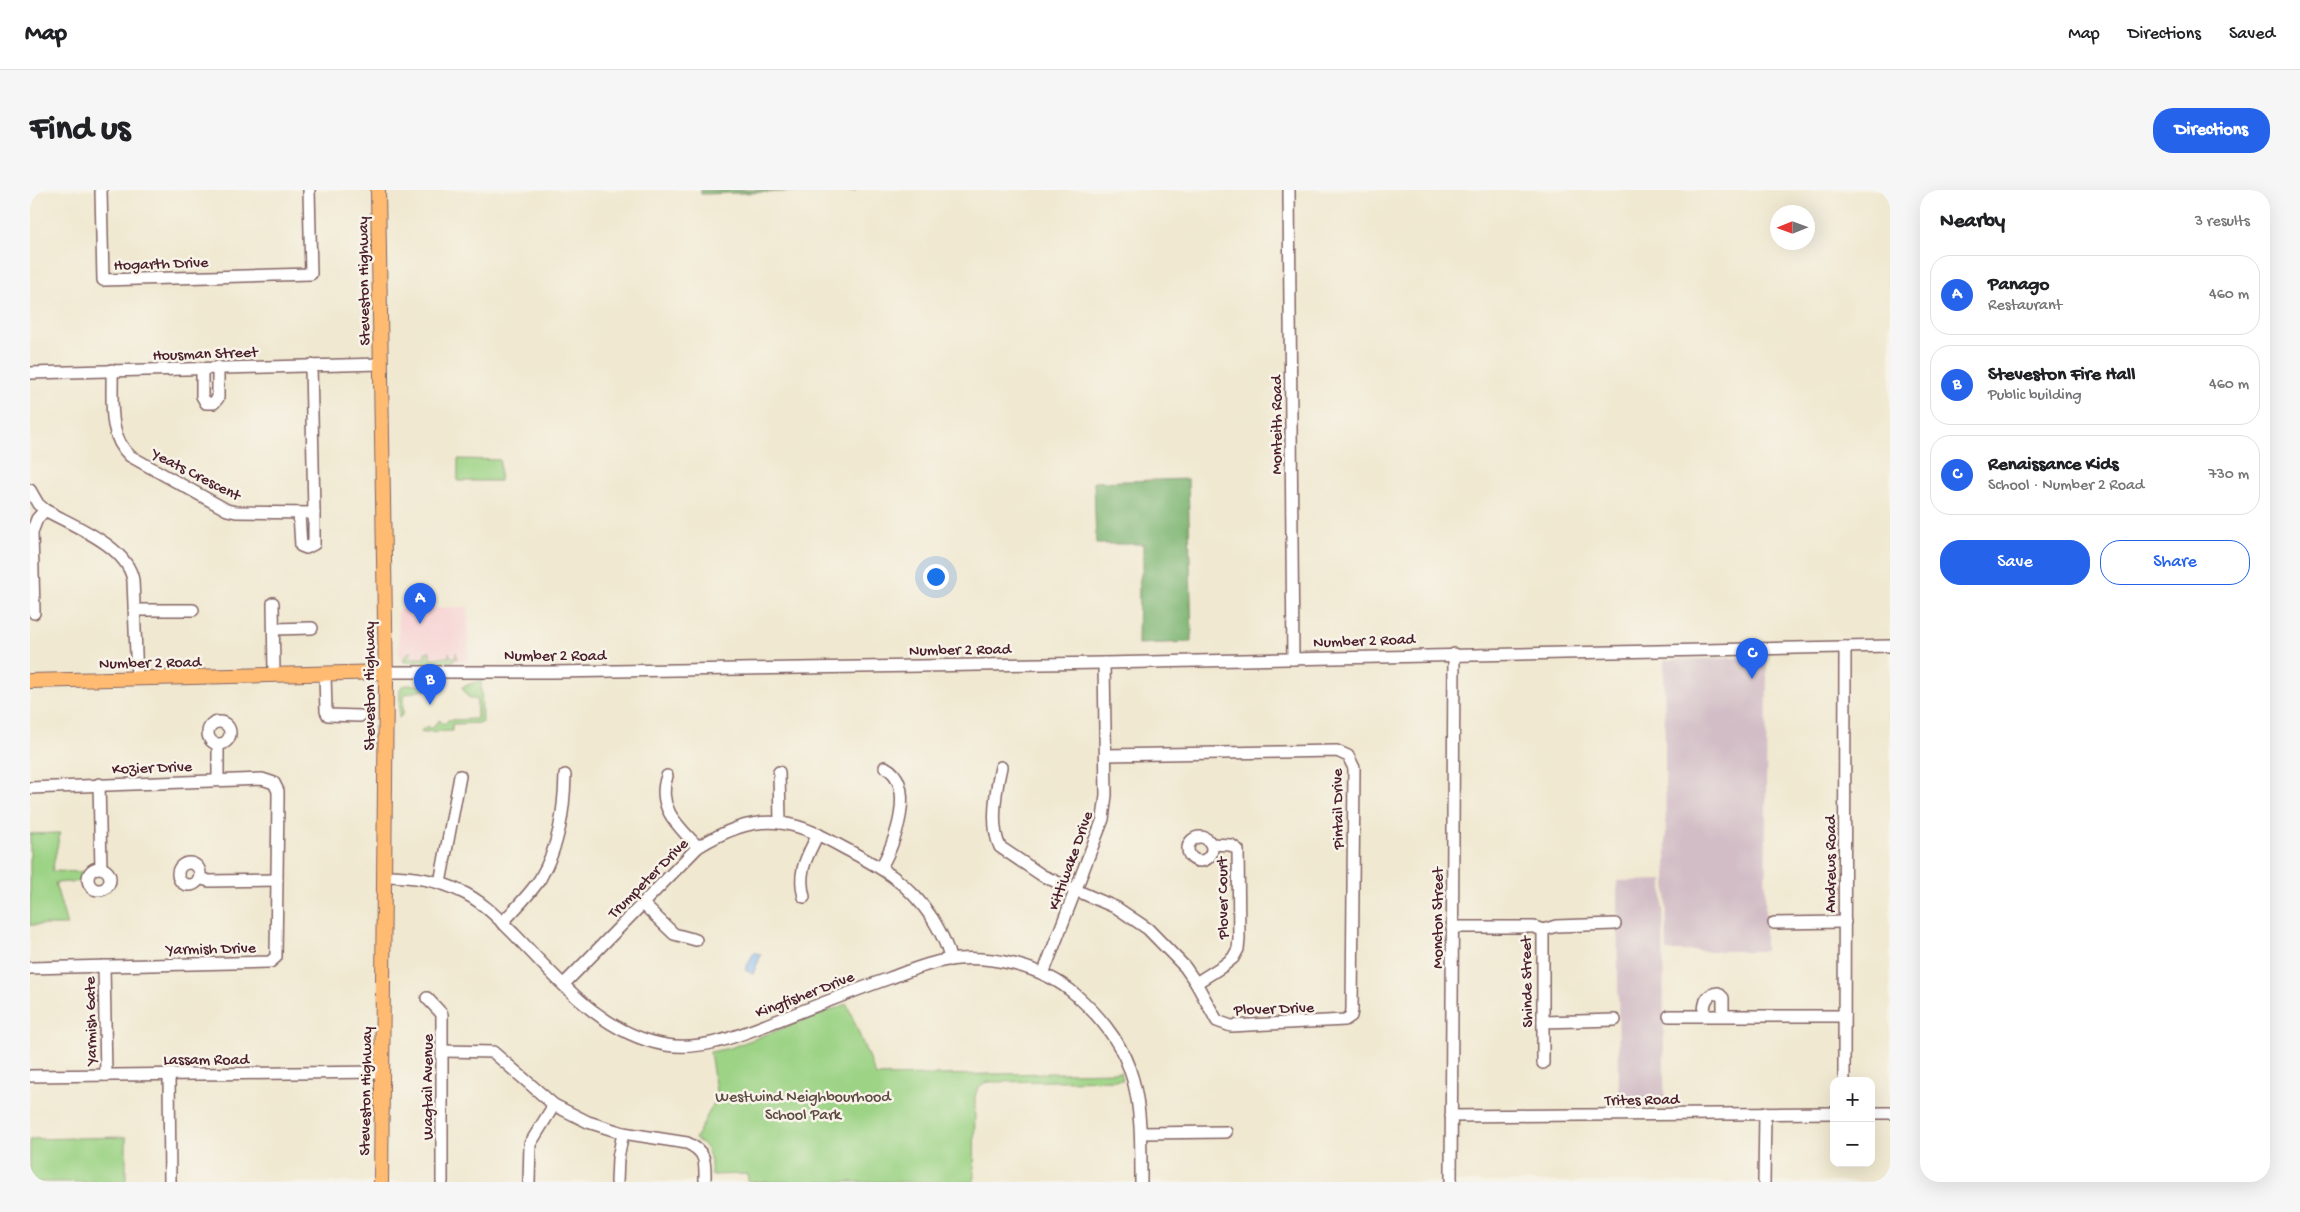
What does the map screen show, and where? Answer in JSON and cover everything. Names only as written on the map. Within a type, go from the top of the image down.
[{"type":"main road","name":"Steveston Highway","points":[[378,190],[386,672],[381,1182]]},
{"type":"main road","name":"Number 2 Road","points":[[30,681],[386,672]]},
{"type":"street","name":"Hogarth Drive","points":[[101,190],[103,280],[311,274],[309,190]]},
{"type":"street","name":"Monteith Road","points":[[1289,190],[1293,659]]},
{"type":"street","name":"Housman Street","points":[[30,373],[381,364]]},
{"type":"street","points":[[299,513],[299,541],[301,546],[306,548],[312,546],[314,541],[311,365]]},
{"type":"street","points":[[202,368],[202,398],[206,403],[210,404],[214,403],[218,398],[218,367]]},
{"type":"street","name":"Yeats Crescent","points":[[112,370],[116,434],[121,446],[130,456],[227,510],[248,514],[314,513]]},
{"type":"street","points":[[30,490],[38,504],[45,510],[113,548],[124,558],[132,574],[137,678]]},
{"type":"street","points":[[34,613],[32,532],[34,525],[45,510]]},
{"type":"street","points":[[273,603],[274,675]]},
{"type":"street","points":[[135,610],[194,610]]},
{"type":"street","points":[[274,629],[312,628]]},
{"type":"street","name":"Number 2 Road","points":[[386,672],[553,672],[1104,663],[1890,646]]},
{"type":"street","name":"Andrews Road","points":[[1844,1077],[1845,647]]},
{"type":"street","name":"Moncton Street","points":[[1451,1182],[1454,654]]},
{"type":"street","name":"Kittiwake Drive","points":[[1043,974],[1103,819],[1106,795],[1104,663]]},
{"type":"street","points":[[325,674],[326,711],[328,715],[360,716]]},
{"type":"street","points":[[218,744],[218,780]]},
{"type":"street","name":"Pintail Drive","points":[[1106,756],[1337,751],[1348,756],[1354,768],[1351,1016]]},
{"type":"street","points":[[881,867],[893,845],[900,813],[899,781],[895,773],[886,767]]},
{"type":"street","name":"Plover Drive","points":[[1001,767],[996,796],[996,834],[1000,847],[1007,854],[1044,876],[1117,908],[1148,929],[1166,945],[1196,983],[1217,1021],[1231,1026],[1337,1021],[1345,1020],[1351,1016]]},
{"type":"street","points":[[779,772],[780,823]]},
{"type":"street","points":[[502,923],[539,880],[553,853],[564,807],[565,775]]},
{"type":"street","points":[[440,883],[460,776]]},
{"type":"street","points":[[667,776],[663,788],[666,804],[676,823],[698,847]]},
{"type":"street","name":"Kozier Drive","points":[[30,788],[218,780],[265,780],[274,783]]},
{"type":"street","name":"Yarmish Drive","points":[[30,968],[270,962],[276,957],[278,790],[274,783]]},
{"type":"street","points":[[99,784],[101,868]]},
{"type":"street","name":"Trumpeter Drive","points":[[564,984],[643,904],[688,855],[698,847],[722,833],[739,827],[780,823],[818,834],[881,867],[901,881],[919,899],[939,929],[949,951],[950,960]]},
{"type":"street","points":[[804,897],[801,884],[802,868],[818,834]]},
{"type":"street","name":"Plover Court","points":[[1196,983],[1233,958],[1239,940],[1238,850],[1231,845],[1211,844]]},
{"type":"street","name":"Kingfisher Drive","points":[[384,876],[417,878],[440,883],[462,891],[479,902],[602,1018],[633,1036],[667,1045],[700,1045],[731,1038],[874,983],[921,967],[950,960],[994,961],[1043,974],[1071,991],[1099,1016],[1123,1052],[1133,1077],[1138,1102],[1141,1133],[1141,1182]]},
{"type":"street","points":[[199,878],[209,881],[277,880]]},
{"type":"street","points":[[643,904],[674,934],[696,940]]},
{"type":"street","points":[[1774,923],[1845,922]]},
{"type":"street","points":[[1543,930],[1556,926],[1615,924]]},
{"type":"street","name":"Shinde Street","points":[[1452,927],[1534,927],[1543,930],[1543,1063]]},
{"type":"street","name":"Yarmish Gate","points":[[104,966],[106,1075]]},
{"type":"street","points":[[1704,1015],[1707,998],[1711,994],[1718,993],[1723,998],[1723,1015]]},
{"type":"street","name":"Wagtail Avenue","points":[[427,998],[442,1014],[444,1051],[442,1182]]},
{"type":"street","points":[[1669,1016],[1844,1016]]},
{"type":"street","points":[[1543,1022],[1615,1020]]},
{"type":"street","points":[[444,1051],[493,1052],[554,1106],[588,1122],[623,1133],[687,1143],[696,1147],[704,1159],[705,1182]]},
{"type":"street","name":"Lassam Road","points":[[30,1076],[382,1072]]},
{"type":"street","points":[[169,1074],[170,1182]]},
{"type":"street","points":[[529,1182],[530,1144],[554,1106]]},
{"type":"street","points":[[1875,1112],[1890,1112]]},
{"type":"street","points":[[1764,1182],[1766,1113]]},
{"type":"street","name":"Trites Road","points":[[1452,1116],[1830,1113]]},
{"type":"street","points":[[1141,1133],[1226,1132]]},
{"type":"street","points":[[617,1182],[618,1158],[623,1133]]},
{"type":"shaded area","points":[[468,607],[468,661],[402,661],[399,654],[398,609]]},
{"type":"shaded area","points":[[1767,657],[1765,951],[1667,951],[1664,660]]},
{"type":"shaded area","points":[[1663,880],[1664,1083],[1666,1108],[1618,1108],[1617,881]]},
{"type":"green space","points":[[701,190],[856,190],[701,194]]},
{"type":"green space","points":[[458,459],[500,460],[500,481],[458,481]]},
{"type":"green space","points":[[1188,479],[1192,642],[1138,644],[1139,583],[1143,567],[1143,544],[1096,544],[1094,482]]},
{"type":"green space","points":[[410,651],[411,658],[425,658],[425,652],[430,651],[430,658],[449,657],[449,652],[451,657],[456,657],[456,652],[457,659],[453,659],[453,662],[404,662],[404,658]]},
{"type":"green space","points":[[481,680],[482,723],[452,724],[452,731],[420,732],[427,726],[431,729],[439,720],[444,724],[448,720],[477,719],[477,700],[468,697],[462,687]]},
{"type":"green space","points":[[436,685],[432,688],[406,694],[403,699],[403,714],[399,718],[400,690],[402,686]]},
{"type":"green space","points":[[60,833],[52,871],[84,872],[83,881],[55,883],[67,925],[30,925],[30,834]]},
{"type":"green space","name":"Westwind Neighbourhood School Park","points":[[847,1004],[876,1076],[1121,1072],[1123,1080],[990,1082],[981,1085],[976,1092],[975,1098],[974,1182],[748,1182],[748,1174],[711,1175],[709,1154],[704,1145],[695,1139],[717,1097],[710,1052],[730,1048]]},
{"type":"green space","points":[[126,1137],[126,1182],[30,1182],[30,1139]]},
{"type":"water","points":[[754,952],[761,955],[753,974],[745,970]]},
{"type":"place","name":"Panago","points":[[420,624]]},
{"type":"place","name":"Renaissance Kids","points":[[1752,679]]},
{"type":"place","name":"Steveston Fire Hall","points":[[430,705]]}]
